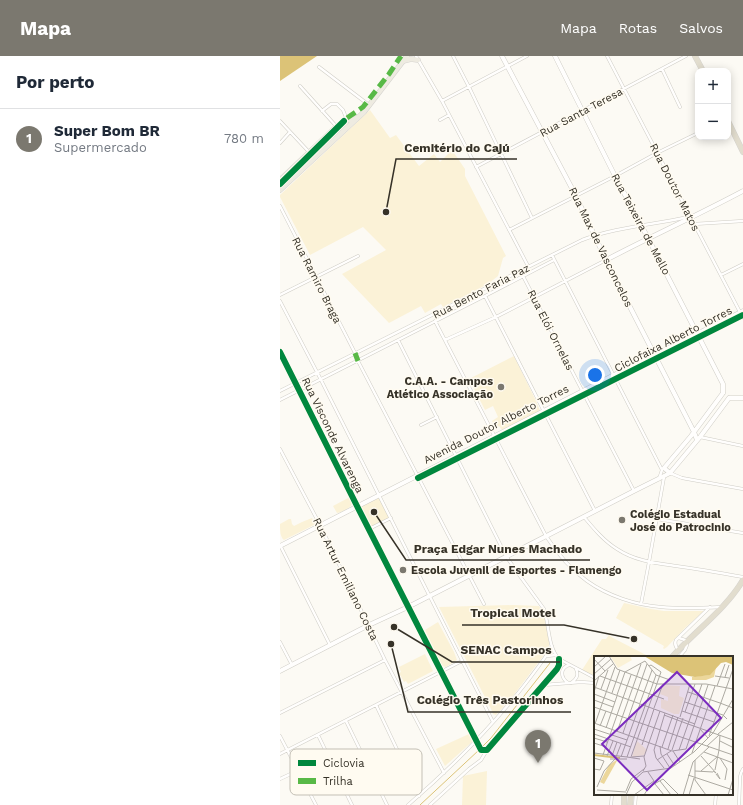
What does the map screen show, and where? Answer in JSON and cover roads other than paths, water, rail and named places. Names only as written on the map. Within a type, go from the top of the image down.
[{"type":"highway","points":[[695,56],[701,68]]},
{"type":"highway","points":[[731,127],[743,152]]},
{"type":"highway","points":[[673,656],[722,606],[735,591],[743,578]]},
{"type":"highway","points":[[630,805],[632,795]]},
{"type":"main road","points":[[280,190],[369,106],[408,56]]},
{"type":"main road","name":"Rua Max de Vasconcelos","points":[[502,56],[576,196],[606,260],[698,439]]},
{"type":"main road","name":"Rua Teixeira de Mello","points":[[555,56],[615,176],[723,384],[723,393]]},
{"type":"main road","points":[[403,61],[417,58]]},
{"type":"main road","points":[[280,180],[337,126],[345,120],[357,118]]},
{"type":"main road","points":[[340,134],[345,120]]},
{"type":"main road","points":[[326,146],[324,142],[329,133]]},
{"type":"main road","points":[[606,260],[743,191]]},
{"type":"main road","name":"Avenida Doutor Alberto Torres","points":[[280,545],[320,526],[614,375],[742,312]]},
{"type":"main road","points":[[670,474],[663,469],[694,432],[723,393],[729,398],[743,398]]},
{"type":"main road","points":[[280,671],[670,474],[729,398]]},
{"type":"street","points":[[453,56],[532,218]]},
{"type":"street","points":[[442,101],[527,56]]},
{"type":"street","name":"Rua Doutor Matos","points":[[607,56],[694,224],[742,312],[743,318]]},
{"type":"street","name":"Rua Santa Teresa","points":[[476,167],[686,56]]},
{"type":"street","points":[[417,58],[442,101],[528,266]]},
{"type":"street","points":[[319,67],[369,106]]},
{"type":"street","points":[[662,69],[680,107]]},
{"type":"street","points":[[300,86],[337,126]]},
{"type":"street","points":[[322,111],[331,104],[337,104],[343,110],[345,120]]},
{"type":"street","points":[[440,120],[449,115]]},
{"type":"street","points":[[280,121],[310,152]]},
{"type":"street","points":[[280,143],[290,132]]},
{"type":"street","points":[[509,230],[695,134]]},
{"type":"street","name":"Rua Ramiro Braga","points":[[280,206],[355,353]]},
{"type":"street","name":"Rua Bento Faria Paz","points":[[280,391],[582,240],[594,235],[618,229],[691,218]]},
{"type":"street","points":[[694,224],[743,221]]},
{"type":"street","points":[[552,255],[564,281],[663,469],[658,480]]},
{"type":"street","points":[[280,295],[358,256]]},
{"type":"street","name":"Rua Bento Faria Paz","points":[[280,400],[554,260]]},
{"type":"street","points":[[445,340],[496,317],[606,260]]},
{"type":"street","points":[[721,275],[743,264]]},
{"type":"street","name":"Rua Elói Ornelas","points":[[524,276],[582,392],[634,491]]},
{"type":"street","points":[[485,296],[595,511]]},
{"type":"street","points":[[280,301],[493,722]]},
{"type":"street","points":[[436,321],[546,536],[556,551],[571,567],[588,582],[606,592],[640,604],[662,607],[722,606]]},
{"type":"street","points":[[398,340],[506,556],[544,609],[552,645],[556,655],[559,659],[594,677]]},
{"type":"street","name":"Rua Visconde Alvarenga","points":[[280,352],[481,750]]},
{"type":"street","points":[[358,360],[484,604]]},
{"type":"street","points":[[421,425],[437,417]]},
{"type":"street","points":[[698,439],[743,446]]},
{"type":"street","name":"Rua Artur Emiliano Costa","points":[[280,449],[320,526],[385,660],[444,773]]},
{"type":"street","points":[[670,474],[682,478],[743,489]]},
{"type":"street","points":[[640,604],[664,477]]},
{"type":"street","points":[[584,517],[597,533],[610,545],[626,554],[649,562],[743,578]]},
{"type":"street","points":[[369,529],[391,518]]},
{"type":"street","points":[[657,519],[743,533]]},
{"type":"street","points":[[280,545],[330,645]]},
{"type":"street","points":[[678,650],[675,644],[678,638],[710,607]]},
{"type":"street","points":[[678,638],[683,639],[687,645],[680,656]]},
{"type":"street","points":[[280,642],[292,665]]},
{"type":"street","points":[[422,793],[476,741],[493,722],[521,689],[546,656],[552,645]]},
{"type":"street","points":[[546,656],[556,655]]},
{"type":"street","points":[[430,805],[482,758],[487,750],[557,669],[559,659]]},
{"type":"street","points":[[280,713],[385,660]]},
{"type":"street","points":[[280,754],[462,661]]},
{"type":"street","points":[[569,683],[563,679],[562,670],[570,664]]},
{"type":"street","points":[[569,683],[577,677],[578,674],[576,668]]},
{"type":"street","points":[[544,685],[594,683]]},
{"type":"street","points":[[376,705],[397,749]]},
{"type":"street","points":[[346,721],[360,749]]},
{"type":"street","points":[[318,735],[325,749]]},
{"type":"street","points":[[280,736],[290,756]]},
{"type":"street","points":[[482,758],[481,750],[487,750]]},
{"type":"street","points":[[739,805],[740,777],[743,769]]},
{"type":"street","points":[[280,779],[290,775]]},
{"type":"street","points":[[310,795],[315,804],[310,805]]},
{"type":"street","points":[[347,795],[352,805]]},
{"type":"street","points":[[382,795],[387,805]]},
{"type":"street","points":[[611,805],[612,795]]},
{"type":"street","points":[[632,795],[635,805]]},
{"type":"street","points":[[715,805],[716,795]]},
{"type":"street","points":[[408,805],[419,796]]},
{"type":"waterway","points":[[482,747],[491,738],[550,663]]},
{"type":"waterway","points":[[420,805],[479,750]]},
{"type":"place","name":"Cemitério do Cajú","points":[[386,212]]},
{"type":"place","name":"C.A.A. - Campos Atlético Associação","points":[[501,387]]},
{"type":"place","name":"Praça Edgar Nunes Machado","points":[[374,512]]},
{"type":"place","name":"Colégio Estadual José do Patrocinio","points":[[622,520]]},
{"type":"place","name":"Escola Juvenil de Esportes - Flamengo","points":[[403,570]]},
{"type":"place","name":"SENAC Campos","points":[[394,627]]},
{"type":"place","name":"Tropical Motel","points":[[634,639]]},
{"type":"place","name":"Colégio Três Pastorinhos","points":[[391,644]]},
{"type":"place","name":"Super Bom BR","points":[[538,763]]}]
